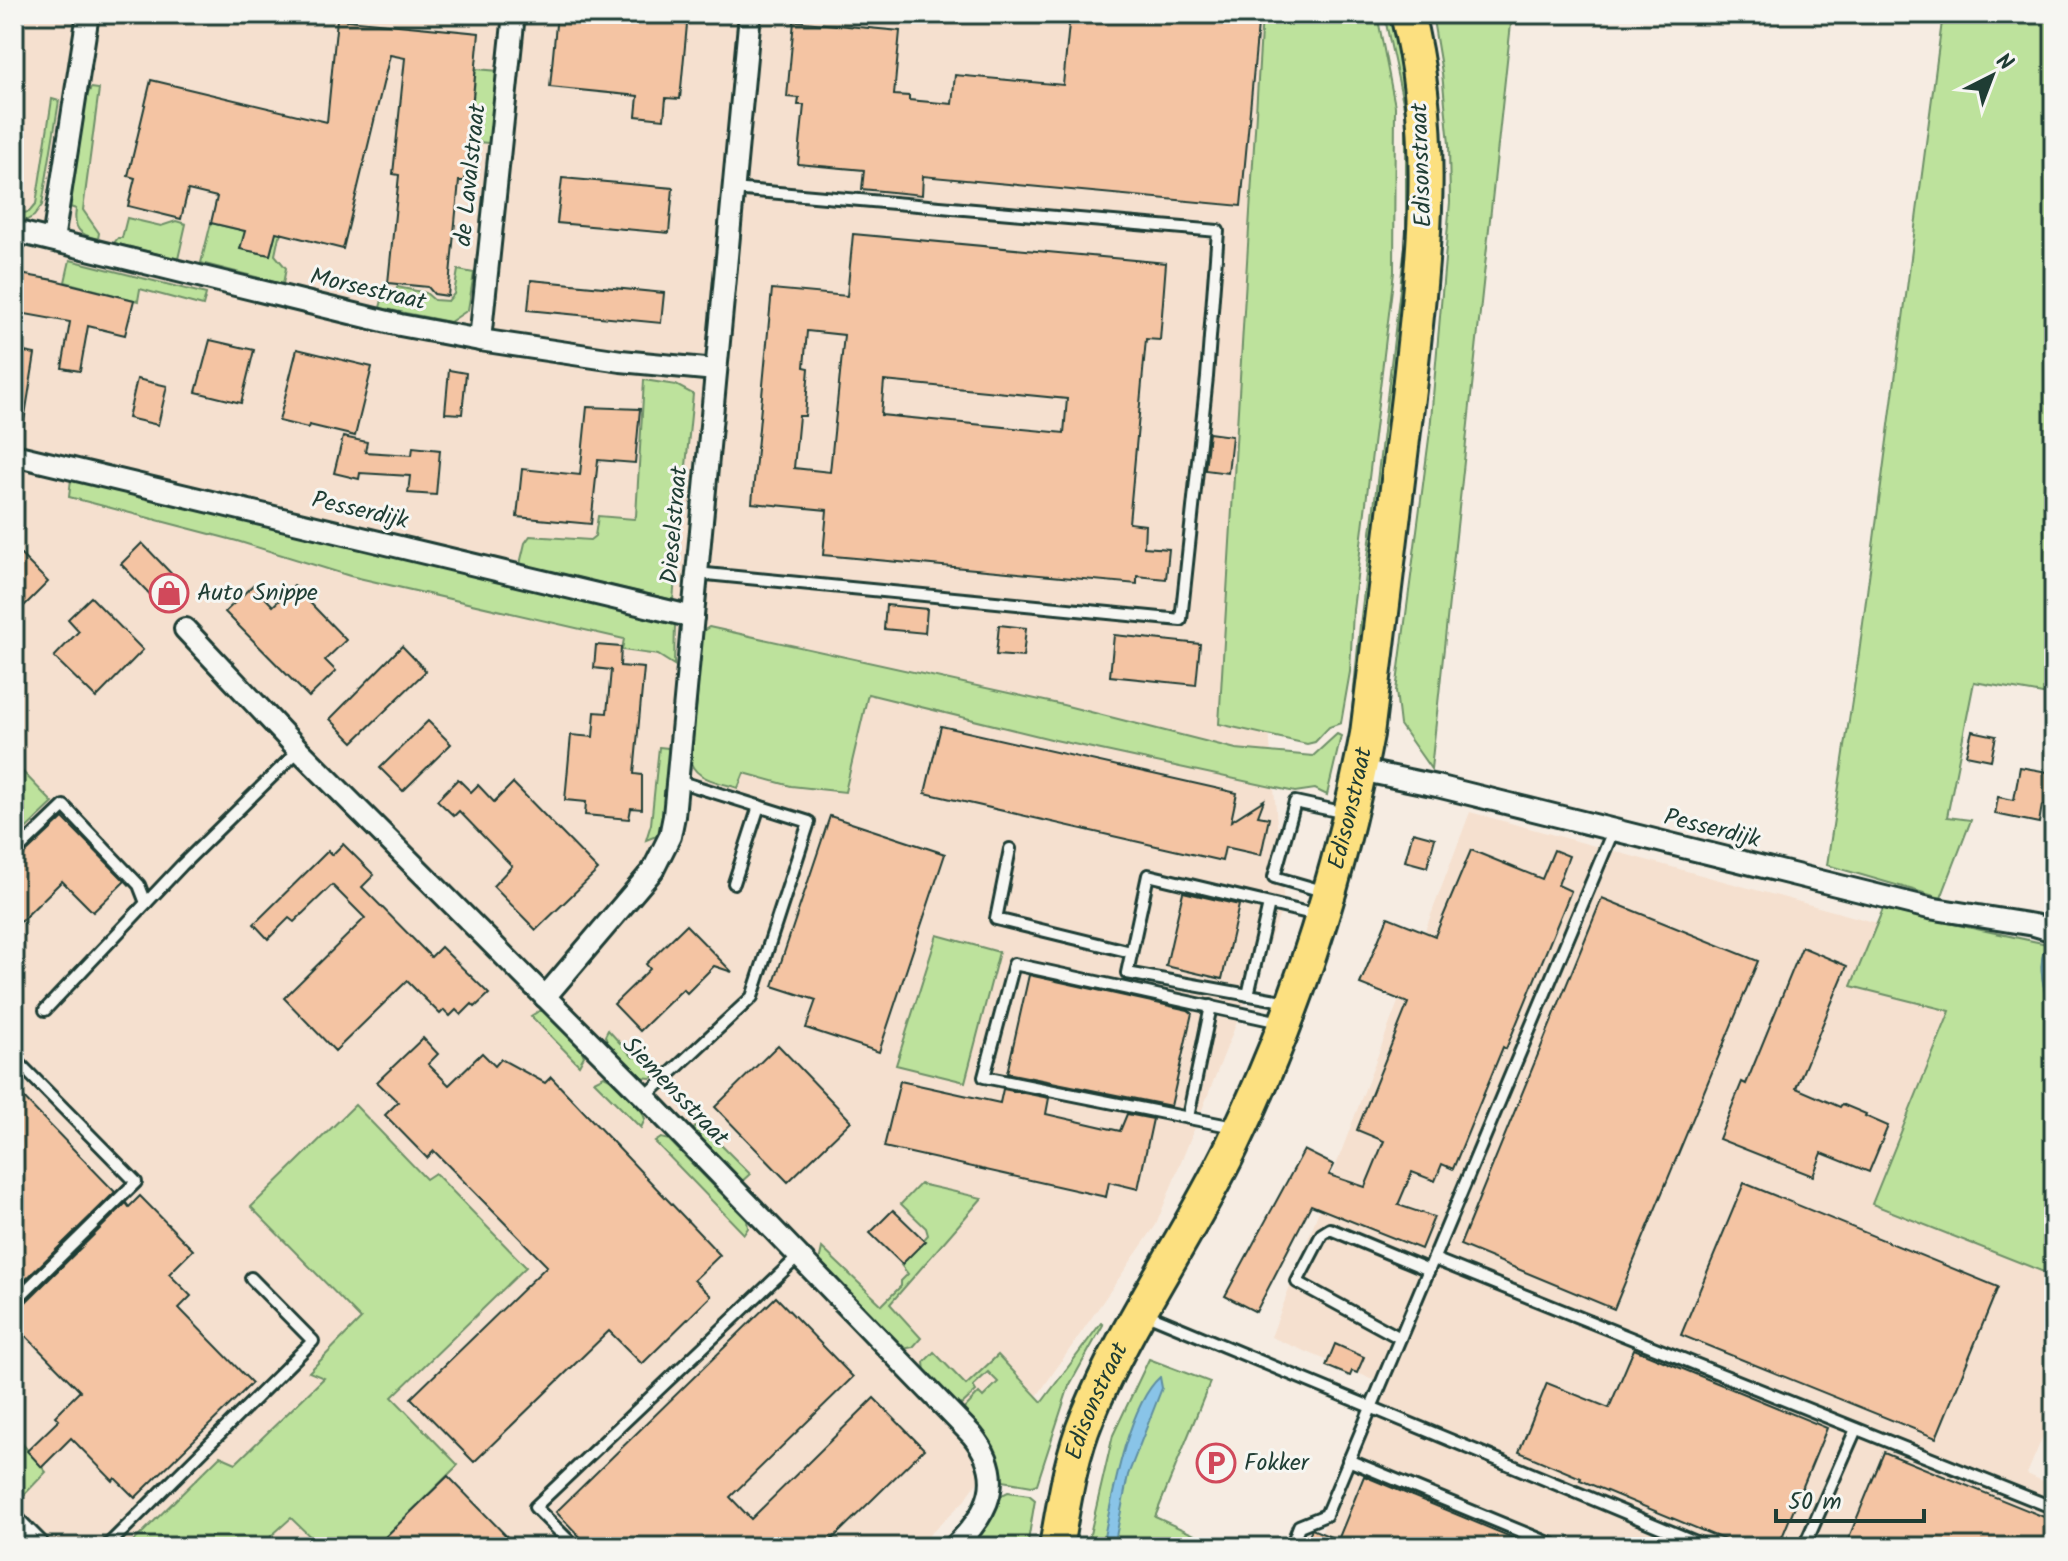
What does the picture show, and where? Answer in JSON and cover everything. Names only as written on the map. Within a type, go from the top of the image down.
[{"type":"main road","name":"Edisonstraat","points":[[1056,1547],[1073,1457],[1087,1418],[1112,1362],[1195,1218],[1240,1129],[1289,1013],[1325,903],[1360,770],[1401,458],[1423,258],[1427,186],[1424,120],[1407,14]]},
{"type":"street","points":[[53,240],[88,14]]},
{"type":"street","name":"de Lavalstraat","points":[[480,340],[514,14]]},
{"type":"street","name":"Dieselstraat","points":[[545,997],[653,870],[670,836],[678,781],[750,14]]},
{"type":"street","name":"Morsestraat","points":[[14,231],[400,325],[621,361],[716,370]]},
{"type":"street","name":"Pesserdijk","points":[[14,455],[693,617]]},
{"type":"street","name":"Siemensstraat","points":[[185,629],[299,750],[645,1097],[972,1435],[985,1453],[991,1485],[984,1512],[954,1547]]},
{"type":"street","name":"Pesserdijk","points":[[1360,770],[1437,786],[1929,908],[2054,931]]},
{"type":"street","points":[[14,1527],[34,1547]]},
{"type":"lane","points":[[696,573],[1181,620],[1207,377],[1218,231],[733,189]]},
{"type":"lane","points":[[45,1010],[146,903],[299,750]]},
{"type":"lane","points":[[645,1097],[752,997],[809,822],[678,781]]},
{"type":"lane","points":[[1289,1013],[1248,995],[1127,973],[1148,875],[1304,912],[1325,903],[1310,889],[1274,877],[1295,802],[1349,814]]},
{"type":"lane","points":[[14,854],[64,806],[139,885],[146,903]]},
{"type":"lane","points":[[734,883],[759,806]]},
{"type":"lane","points":[[1291,1547],[1299,1526],[1326,1515],[1613,831]]},
{"type":"lane","points":[[1010,849],[996,919],[1131,952]]},
{"type":"lane","points":[[1248,995],[1269,904]]},
{"type":"lane","points":[[1240,1129],[984,1077],[1014,964],[1211,1006],[1289,1013]]},
{"type":"lane","points":[[1188,1117],[1211,1006]]},
{"type":"lane","points":[[14,1071],[20,1064],[136,1182],[14,1302]]},
{"type":"lane","points":[[1400,1338],[1297,1282],[1322,1234],[1330,1229],[1432,1265],[2054,1508]]},
{"type":"lane","points":[[575,1547],[535,1507],[798,1257]]},
{"type":"lane","points":[[106,1547],[313,1341],[251,1278]]},
{"type":"lane","points":[[1141,1311],[1708,1547]]},
{"type":"lane","points":[[1804,1547],[1856,1429]]},
{"type":"lane","points":[[1348,1460],[1559,1547]]},
{"type":"shaded area","points":[[14,14],[1281,14],[1261,638],[1284,904],[1156,1225],[965,1500],[917,1547],[14,1547]]},
{"type":"shaded area","points":[[1470,812],[1877,923],[1852,987],[2054,1033],[1952,1233],[2054,1276],[2054,1410],[2027,1474],[2054,1486],[2054,1547],[1316,1547],[1379,1382],[1271,1337]]},
{"type":"green space","points":[[1262,14],[1377,14],[1395,106],[1394,272],[1353,610],[1350,672],[1341,723],[1329,727],[1315,742],[1307,744],[1219,724]]},
{"type":"green space","points":[[1384,14],[1394,14],[1405,55],[1416,237],[1354,719],[1351,721],[1406,238],[1406,116]]},
{"type":"green space","points":[[1432,14],[1512,14],[1431,769],[1400,725],[1396,691],[1430,431],[1450,202],[1449,144]]},
{"type":"green space","points":[[1943,14],[2054,14],[2054,696],[1974,682],[1947,817],[1971,820],[1941,898],[1827,865],[1858,661]]},
{"type":"green space","points":[[476,69],[499,71],[491,141],[488,143],[469,141]]},
{"type":"green space","points":[[91,88],[99,89],[83,210],[99,233],[98,239],[79,230],[76,209],[70,207],[85,99]]},
{"type":"green space","points":[[52,99],[59,101],[42,205],[27,220],[14,219],[14,214],[29,212],[36,204]]},
{"type":"green space","points":[[127,218],[161,226],[176,221],[186,224],[178,259],[114,243],[122,238]]},
{"type":"green space","points":[[211,223],[245,231],[241,249],[270,255],[276,231],[285,233],[279,236],[275,255],[286,268],[283,284],[201,263]]},
{"type":"green space","points":[[70,260],[206,294],[203,306],[140,289],[138,301],[65,282]]},
{"type":"green space","points":[[458,270],[474,273],[468,310],[450,322],[380,308],[382,300],[393,302],[397,287],[426,293],[434,300],[448,301],[454,294]]},
{"type":"green space","points":[[644,380],[676,385],[693,394],[673,600],[520,564],[530,536],[590,540],[595,536],[598,516],[634,519]]},
{"type":"green space","points":[[71,479],[675,624],[674,665],[658,655],[622,650],[624,639],[350,576],[237,541],[69,497]]},
{"type":"green space","points":[[709,627],[1063,705],[1236,749],[1313,756],[1337,734],[1341,736],[1327,795],[1315,789],[1295,792],[1055,740],[868,694],[845,792],[791,786],[744,773],[738,788],[704,777],[691,763],[703,631]]},
{"type":"green space","points":[[659,747],[668,748],[669,752],[662,824],[659,835],[646,840],[651,824]]},
{"type":"green space","points":[[18,767],[53,803],[14,840],[14,771]]},
{"type":"green space","points":[[1883,909],[2047,944],[2043,953],[2042,973],[2053,1025],[2049,1032],[2054,1033],[2054,1276],[1872,1204],[1950,1011],[1851,986]]},
{"type":"green space","points":[[937,935],[999,952],[965,1082],[896,1065]]},
{"type":"green space","points":[[545,1011],[581,1049],[584,1056],[579,1065],[531,1016]]},
{"type":"green space","points":[[608,1030],[633,1057],[639,1052],[659,1073],[651,1078],[639,1077],[609,1048],[605,1036]]},
{"type":"green space","points":[[604,1076],[642,1111],[645,1119],[641,1128],[594,1081]]},
{"type":"green space","points":[[355,1105],[426,1179],[435,1173],[526,1267],[392,1397],[458,1465],[375,1547],[321,1547],[291,1518],[271,1536],[282,1547],[266,1547],[263,1544],[259,1547],[128,1547],[220,1456],[236,1463],[324,1378],[309,1372],[361,1319],[251,1207]]},
{"type":"green space","points":[[699,1123],[750,1174],[740,1183],[691,1132]]},
{"type":"green space","points":[[661,1138],[669,1140],[747,1220],[748,1228],[744,1234],[655,1142]]},
{"type":"green space","points":[[920,1184],[982,1198],[890,1304],[921,1338],[913,1347],[903,1349],[819,1262],[822,1248],[882,1305],[908,1274],[901,1265],[928,1235],[926,1228],[901,1204]]},
{"type":"green space","points":[[1101,1323],[1103,1325],[1069,1386],[1037,1484],[1032,1486],[1003,1481],[990,1444],[962,1411],[979,1393],[983,1397],[998,1382],[988,1372],[973,1386],[976,1391],[959,1407],[925,1372],[924,1362],[934,1352],[966,1385],[998,1355],[1042,1402]]},
{"type":"green space","points":[[1149,1359],[1210,1382],[1155,1517],[1221,1547],[1087,1547],[1113,1435]]},
{"type":"green space","points":[[15,1435],[46,1472],[23,1496],[14,1486]]},
{"type":"green space","points":[[1008,1492],[1029,1495],[1035,1500],[1027,1547],[968,1547],[984,1529],[1000,1496]]},
{"type":"water","points":[[2047,944],[2054,947],[2054,1033],[2049,1032],[2053,1024],[2042,973],[2043,953]]},
{"type":"water","points":[[1160,1377],[1162,1388],[1128,1475],[1114,1547],[1102,1547],[1130,1432],[1148,1391]]},
{"type":"building","points":[[557,14],[688,14],[680,99],[666,98],[664,119],[636,116],[638,96],[550,87]]},
{"type":"building","points":[[1070,14],[1259,14],[1241,206],[923,176],[922,195],[862,189],[864,170],[798,164],[804,105],[798,105],[799,98],[787,97],[794,21],[900,31],[894,95],[909,96],[909,100],[952,104],[955,75],[1063,85]]},
{"type":"building","points":[[337,19],[479,33],[465,181],[459,181],[448,296],[434,294],[428,287],[388,283],[399,175],[393,174],[405,58],[390,55],[343,249],[276,232],[270,255],[240,249],[245,231],[211,223],[217,197],[188,190],[181,219],[128,206],[135,178],[128,176],[151,80],[327,122]]},
{"type":"building","points":[[562,178],[673,188],[669,233],[557,223]]},
{"type":"building","points":[[853,234],[1166,263],[1160,340],[1146,339],[1129,523],[1145,525],[1144,547],[1169,549],[1166,579],[1137,576],[1137,584],[823,555],[827,510],[752,503],[772,289],[847,296]],"holes":[[[807,331],[844,335],[830,472],[794,468],[799,416],[805,416],[809,368],[804,367]],[[884,381],[1067,399],[1064,433],[881,415]]]},
{"type":"building","points":[[14,273],[134,300],[125,335],[88,326],[80,371],[62,368],[70,322],[14,312]]},
{"type":"building","points":[[531,280],[664,293],[661,323],[528,310]]},
{"type":"building","points":[[210,340],[254,350],[241,403],[196,392]]},
{"type":"building","points":[[297,349],[372,367],[355,436],[279,421]]},
{"type":"building","points":[[14,350],[35,354],[23,428],[14,427]]},
{"type":"building","points":[[449,370],[466,373],[462,414],[445,413]]},
{"type":"building","points":[[137,379],[167,386],[158,425],[128,418]]},
{"type":"building","points":[[587,407],[640,409],[635,463],[598,460],[591,524],[517,517],[522,469],[580,475]]},
{"type":"building","points":[[1209,433],[1232,436],[1228,473],[1205,470]]},
{"type":"building","points":[[343,437],[367,442],[365,452],[412,455],[413,447],[440,450],[436,495],[408,493],[410,476],[360,473],[359,479],[334,473]]},
{"type":"building","points":[[142,543],[183,586],[162,607],[121,564]]},
{"type":"building","points":[[14,548],[48,582],[14,616]]},
{"type":"building","points":[[253,585],[273,606],[294,586],[346,640],[325,660],[336,671],[309,697],[225,612]]},
{"type":"building","points":[[91,597],[143,650],[96,698],[54,657],[79,631],[68,619]]},
{"type":"building","points":[[886,605],[927,609],[925,633],[884,629]]},
{"type":"building","points":[[999,625],[1026,628],[1023,657],[996,655]]},
{"type":"building","points":[[1114,635],[1200,644],[1196,685],[1110,676]]},
{"type":"building","points":[[596,645],[621,647],[620,666],[644,668],[634,774],[642,775],[642,809],[631,808],[629,819],[585,815],[586,802],[565,800],[571,735],[593,737],[595,712],[607,713],[611,670],[594,668]]},
{"type":"building","points":[[402,646],[426,671],[353,742],[330,719]]},
{"type":"building","points":[[428,721],[451,744],[403,791],[380,768]]},
{"type":"building","points":[[941,726],[1237,793],[1231,821],[1264,800],[1258,816],[1269,818],[1261,855],[1225,847],[1222,861],[925,793]]},
{"type":"building","points":[[1972,731],[1996,736],[1991,760],[1966,755]]},
{"type":"building","points":[[2020,767],[2053,773],[2039,823],[1995,814],[1998,797],[2014,800]]},
{"type":"building","points":[[458,779],[471,792],[478,785],[494,802],[513,783],[598,870],[536,930],[493,886],[512,866],[459,811],[454,816],[437,800]]},
{"type":"building","points":[[830,816],[945,854],[879,1052],[806,1028],[816,1000],[773,986]]},
{"type":"building","points":[[63,818],[125,881],[93,912],[62,881],[14,928],[14,864]]},
{"type":"building","points":[[1413,832],[1435,838],[1427,867],[1405,861]]},
{"type":"building","points":[[343,844],[374,875],[362,887],[431,957],[441,947],[489,994],[475,1007],[472,1004],[461,1015],[456,1010],[450,1016],[444,1010],[440,1014],[407,981],[335,1051],[284,998],[365,918],[332,885],[294,922],[289,918],[268,939],[254,924],[328,851],[332,855]]},
{"type":"building","points":[[1471,850],[1542,879],[1554,850],[1569,856],[1558,885],[1571,891],[1453,1169],[1442,1164],[1435,1181],[1412,1172],[1398,1205],[1434,1217],[1421,1249],[1311,1205],[1256,1312],[1225,1296],[1304,1150],[1334,1165],[1329,1175],[1365,1187],[1384,1141],[1357,1130],[1408,1003],[1360,984],[1388,917],[1435,936]]},
{"type":"building","points":[[1183,892],[1239,905],[1222,979],[1166,966]]},
{"type":"building","points":[[1602,898],[1758,961],[1614,1309],[1460,1245]]},
{"type":"building","points":[[686,925],[732,972],[714,966],[687,993],[683,989],[640,1031],[614,1004],[650,969],[646,964]]},
{"type":"building","points":[[1802,947],[1847,966],[1796,1088],[1840,1107],[1842,1104],[1888,1126],[1869,1172],[1822,1153],[1813,1176],[1719,1139],[1742,1082],[1746,1084]]},
{"type":"building","points":[[1029,975],[1192,1013],[1171,1106],[1007,1073]]},
{"type":"building","points":[[423,1038],[438,1054],[428,1064],[449,1085],[482,1053],[495,1066],[501,1059],[545,1083],[551,1077],[720,1255],[694,1280],[711,1296],[642,1364],[609,1331],[474,1462],[411,1398],[547,1266],[434,1151],[427,1158],[385,1115],[398,1102],[377,1082]]},
{"type":"building","points":[[778,1045],[851,1121],[788,1182],[715,1107]]},
{"type":"building","points":[[900,1081],[1000,1103],[1003,1089],[1049,1098],[1046,1114],[1120,1131],[1127,1114],[1153,1119],[1138,1189],[1109,1182],[1106,1197],[884,1147]]},
{"type":"building","points":[[14,1088],[115,1192],[14,1291]]},
{"type":"building","points":[[1744,1183],[1998,1287],[1936,1438],[1681,1335]]},
{"type":"building","points":[[140,1196],[193,1250],[169,1274],[191,1296],[179,1308],[252,1383],[135,1498],[115,1478],[113,1481],[71,1438],[42,1467],[27,1451],[59,1420],[55,1416],[80,1391],[14,1324],[14,1310],[20,1308],[126,1203],[129,1207]]},
{"type":"building","points":[[893,1210],[925,1241],[902,1264],[870,1233]]},
{"type":"building","points":[[776,1297],[853,1377],[730,1497],[751,1519],[874,1398],[924,1449],[824,1547],[590,1547],[556,1512]]},
{"type":"building","points":[[1335,1344],[1364,1357],[1357,1373],[1352,1371],[1350,1376],[1326,1366]]},
{"type":"building","points":[[1634,1349],[1827,1428],[1778,1547],[1742,1547],[1519,1452],[1547,1383],[1609,1408]]},
{"type":"building","points":[[1884,1452],[2054,1521],[2047,1547],[1845,1547]]},
{"type":"building","points":[[448,1476],[517,1547],[375,1547]]},
{"type":"building","points":[[1364,1476],[1535,1547],[1303,1547],[1312,1529],[1338,1540]]},
{"type":"place","name":"Auto Snippe","points":[[169,593]]},
{"type":"place","name":"Fokker","points":[[1216,1463]]}]
